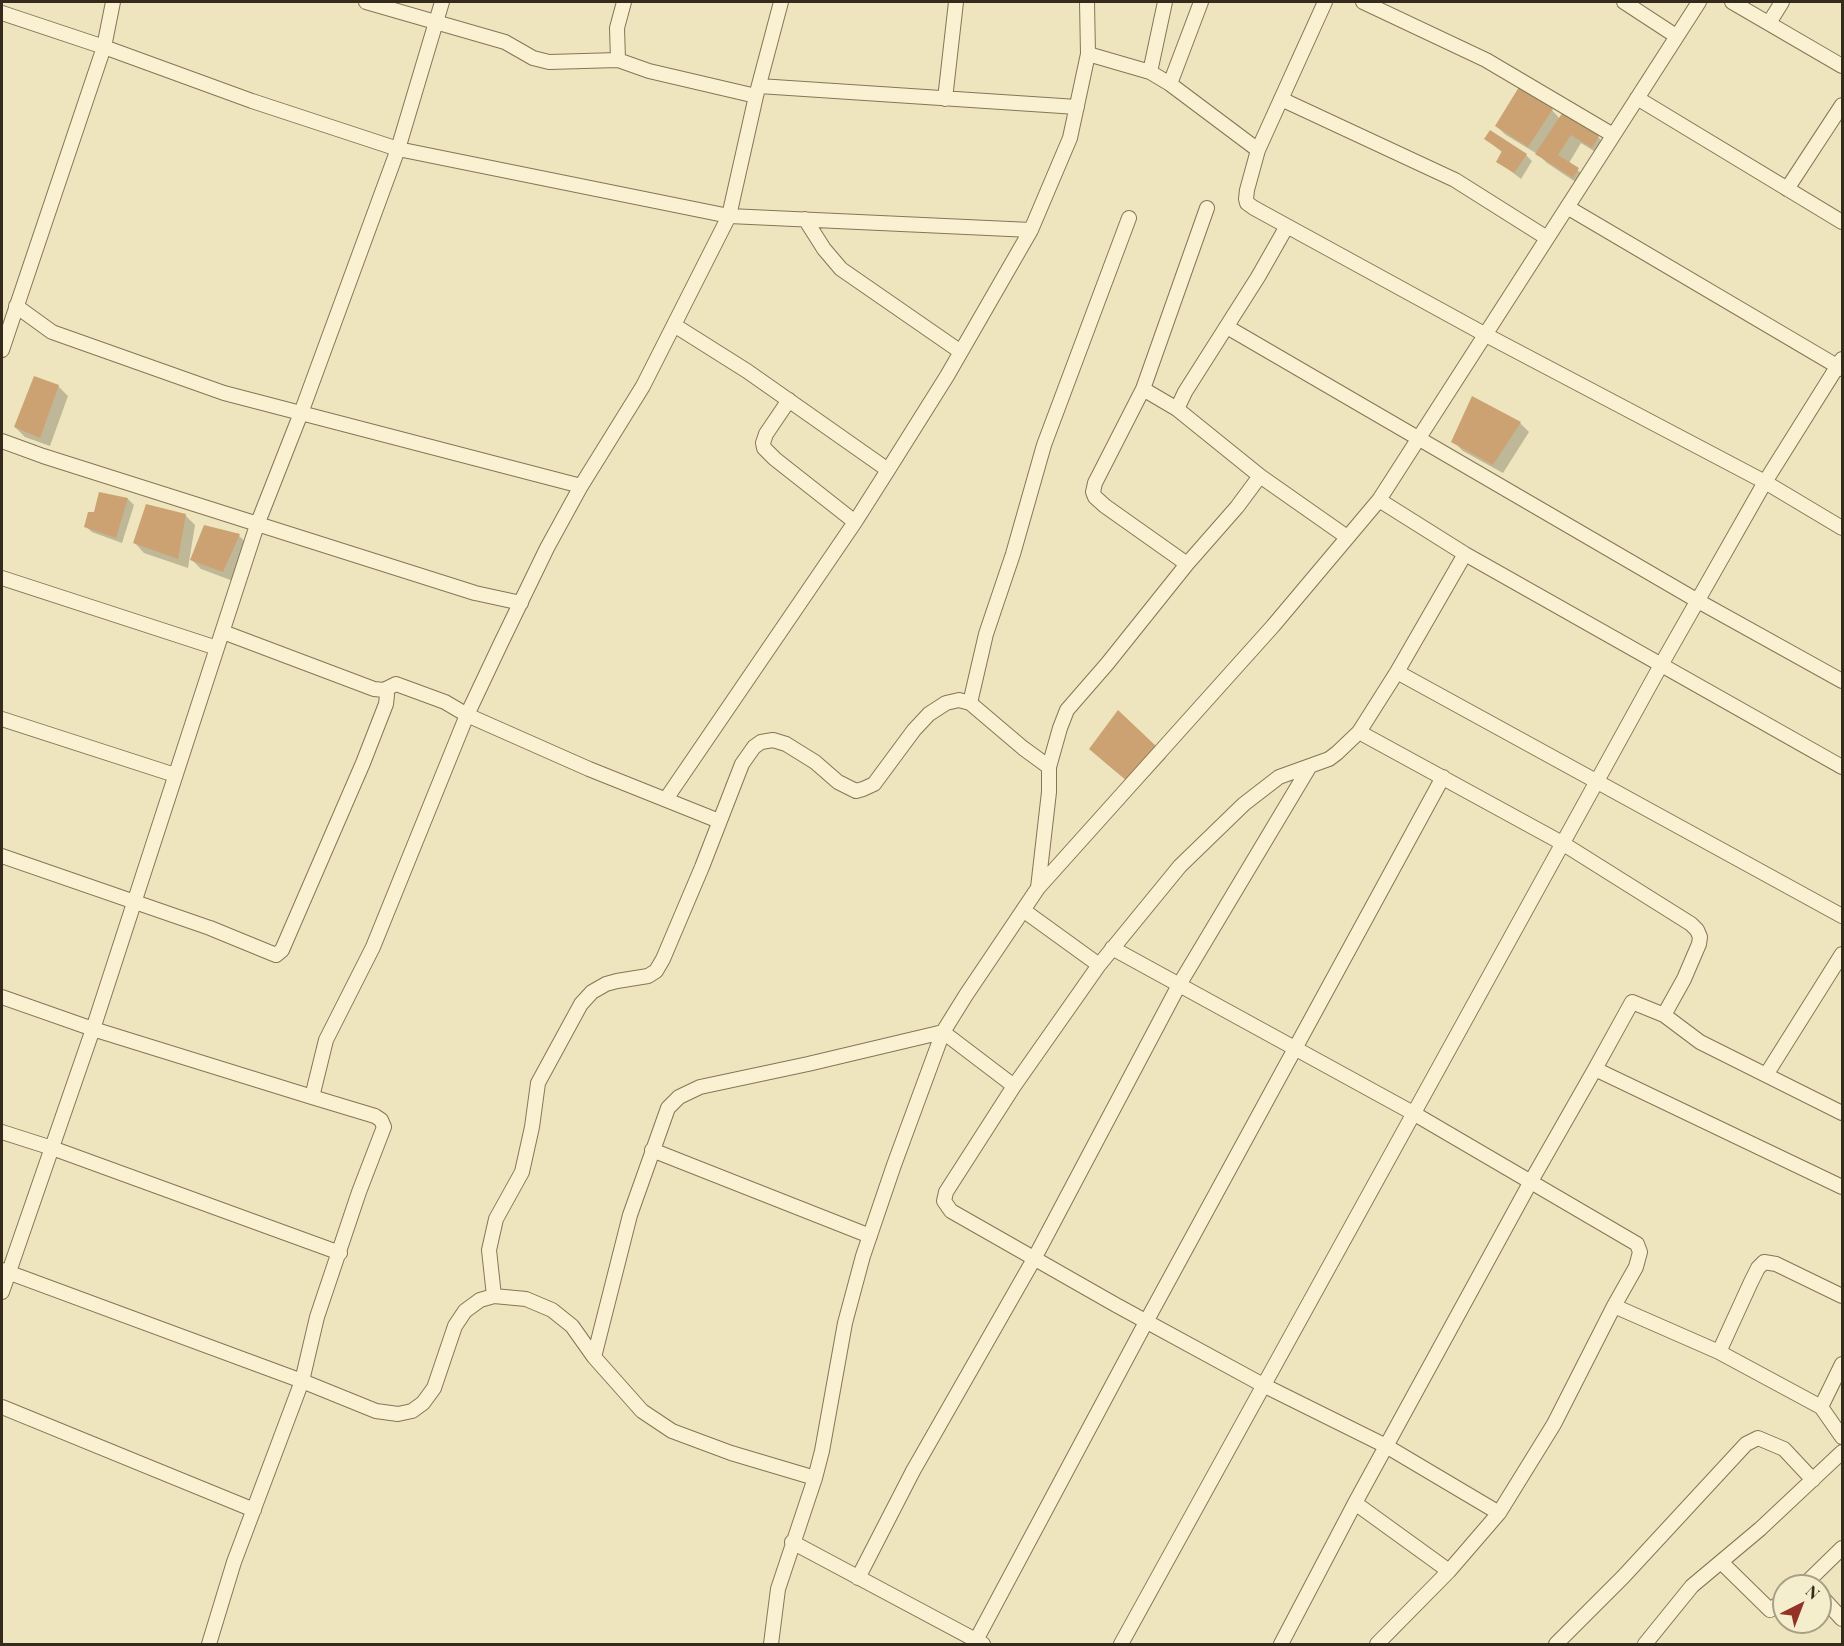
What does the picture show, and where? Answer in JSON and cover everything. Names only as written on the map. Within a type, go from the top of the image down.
[{"type":"street","points":[[2,350],[104,47],[113,2]]},
{"type":"street","points":[[366,2],[506,42],[532,58],[549,62],[618,60],[649,71],[758,91],[1077,107]]},
{"type":"street","points":[[2,1292],[5,1271],[52,1148],[93,1029],[257,525],[398,149],[442,2]]},
{"type":"street","points":[[618,60],[617,28],[624,2]]},
{"type":"street","points":[[312,1097],[326,1040],[388,911],[467,715],[547,548],[581,486],[643,386],[729,216],[781,2]]},
{"type":"street","points":[[945,99],[956,2]]},
{"type":"street","points":[[666,799],[855,522],[961,352],[1031,230],[1070,138],[1088,54],[1087,2]]},
{"type":"street","points":[[1150,72],[1165,2]]},
{"type":"street","points":[[1170,84],[1201,2]]},
{"type":"street","points":[[1325,2],[1258,150],[1246,199],[1254,208],[1486,335],[1765,482],[1842,528]]},
{"type":"street","points":[[1363,2],[1486,60],[1613,135]]},
{"type":"street","points":[[1624,2],[1676,36]]},
{"type":"street","points":[[771,1644],[778,1589],[815,1478],[824,1439],[845,1323],[894,1164],[943,1032],[1038,888],[1265,634],[1379,500],[1699,2]]},
{"type":"street","points":[[1732,2],[1842,66]]},
{"type":"street","points":[[1769,23],[1782,2]]},
{"type":"street","points":[[2,13],[252,101],[398,149],[729,216],[1031,230]]},
{"type":"street","points":[[1088,54],[1150,72],[1170,84],[1258,150]]},
{"type":"street","points":[[1637,98],[1842,222]]},
{"type":"street","points":[[1281,99],[1455,180],[1547,238]]},
{"type":"street","points":[[1787,189],[1842,105]]},
{"type":"street","points":[[1121,1644],[1661,665],[1765,482],[1841,365],[1567,207]]},
{"type":"street","points":[[1187,564],[1105,506],[1093,492],[1095,483],[1143,389],[1208,208]]},
{"type":"street","points":[[970,703],[986,634],[1013,554],[1044,445],[1129,218]]},
{"type":"street","points":[[805,219],[824,249],[841,269],[961,352]]},
{"type":"street","points":[[1177,409],[1185,392],[1287,226]]},
{"type":"street","points":[[16,306],[52,332],[224,393],[581,486]]},
{"type":"street","points":[[674,325],[789,400],[888,470]]},
{"type":"street","points":[[1227,327],[1698,601],[1842,681]]},
{"type":"street","points":[[1143,389],[1177,409],[1260,476],[1347,537]]},
{"type":"street","points":[[789,400],[766,434],[764,448],[855,522]]},
{"type":"street","points":[[2,441],[257,525],[475,593],[521,603]]},
{"type":"street","points":[[1038,888],[1049,792],[1049,767],[1067,710],[1237,507],[1260,476]]},
{"type":"street","points":[[1379,500],[1465,554],[1842,767]]},
{"type":"street","points":[[1465,554],[1397,672],[1359,732],[1337,753],[1279,777],[1244,804],[1180,867],[1099,965],[1014,1086],[946,1192],[944,1201],[951,1211],[1146,1322],[1263,1385],[1386,1446],[1499,1513]]},
{"type":"street","points":[[2,578],[217,648]]},
{"type":"street","points":[[223,633],[374,689],[384,690],[396,684],[445,702],[467,715],[589,769],[719,821]]},
{"type":"street","points":[[1397,672],[1842,916]]},
{"type":"street","points":[[2,856],[210,928],[271,953],[279,953],[303,906],[367,753],[386,704],[387,695],[384,690]]},
{"type":"street","points":[[494,1296],[489,1250],[496,1219],[522,1172],[532,1127],[538,1083],[581,1004],[592,992],[606,984],[648,976],[656,970],[663,959],[742,764],[754,747],[761,742],[773,740],[786,744],[815,762],[838,782],[856,791],[874,784],[914,730],[929,714],[946,703],[959,700],[970,703],[1049,767]]},
{"type":"street","points":[[2,719],[175,775]]},
{"type":"street","points":[[1359,732],[1562,843],[1691,924],[1700,937],[1699,944],[1664,1015]]},
{"type":"street","points":[[858,1578],[913,1471],[1034,1259],[1179,985],[1310,766]]},
{"type":"street","points":[[792,1542],[977,1643],[1146,1322],[1443,777]]},
{"type":"street","points":[[1023,910],[1099,965]]},
{"type":"street","points":[[1112,948],[1413,1113],[1636,1244],[1640,1252],[1639,1259],[1554,1424],[1499,1513],[1449,1571],[1377,1644]]},
{"type":"street","points":[[1766,1075],[1842,954]]},
{"type":"street","points":[[2,997],[93,1029],[375,1116],[384,1124],[381,1140],[360,1192],[317,1317],[302,1381],[234,1562],[209,1644]]},
{"type":"street","points":[[1281,1644],[1386,1446],[1632,1002],[1664,1015],[1700,1042],[1842,1113]]},
{"type":"street","points":[[594,1357],[630,1215],[668,1108],[679,1096],[699,1087],[943,1032]]},
{"type":"street","points":[[943,1032],[1014,1086]]},
{"type":"street","points":[[1595,1070],[1842,1187]]},
{"type":"street","points":[[2,1132],[340,1253]]},
{"type":"street","points":[[652,1149],[870,1236]]},
{"type":"street","points":[[1719,1352],[1751,1282],[1764,1262],[1776,1264],[1842,1296]]},
{"type":"street","points":[[5,1271],[302,1381],[376,1411],[398,1414],[412,1411],[423,1403],[434,1388],[455,1326],[465,1311],[480,1300],[494,1296],[526,1299],[552,1310],[572,1326],[594,1357],[642,1412],[672,1431],[731,1453],[815,1478]]},
{"type":"street","points":[[1614,1306],[1719,1352],[1821,1407],[1842,1437]]},
{"type":"street","points":[[1821,1407],[1842,1364]]},
{"type":"street","points":[[2,1407],[254,1510]]},
{"type":"street","points":[[1556,1644],[1623,1577],[1746,1444],[1758,1437],[1784,1449],[1813,1480]]},
{"type":"street","points":[[1645,1644],[1692,1586],[1842,1452]]},
{"type":"street","points":[[1355,1503],[1449,1571]]},
{"type":"street","points":[[1818,1574],[1842,1548]]},
{"type":"street","points":[[1721,1562],[1770,1610],[1772,1609]]},
{"type":"street","points":[[1832,1609],[1842,1620]]},
{"type":"building","points":[[1519,87],[1553,109],[1528,147],[1495,126]]},
{"type":"building","points":[[1563,112],[1599,136],[1592,148],[1571,135],[1558,155],[1579,168],[1573,178],[1535,154]]},
{"type":"building","points":[[1490,130],[1527,154],[1514,173],[1496,162],[1502,151],[1484,139]]},
{"type":"building","points":[[34,376],[59,385],[40,438],[14,427]]},
{"type":"building","points":[[1472,396],[1521,422],[1493,465],[1451,442]]},
{"type":"building","points":[[99,492],[128,498],[116,538],[84,527],[88,512],[94,512]]},
{"type":"building","points":[[146,504],[186,514],[178,559],[133,543]]},
{"type":"building","points":[[204,525],[240,534],[223,572],[190,560]]},
{"type":"building","points":[[1118,710],[1157,747],[1127,781],[1089,749]]}]
